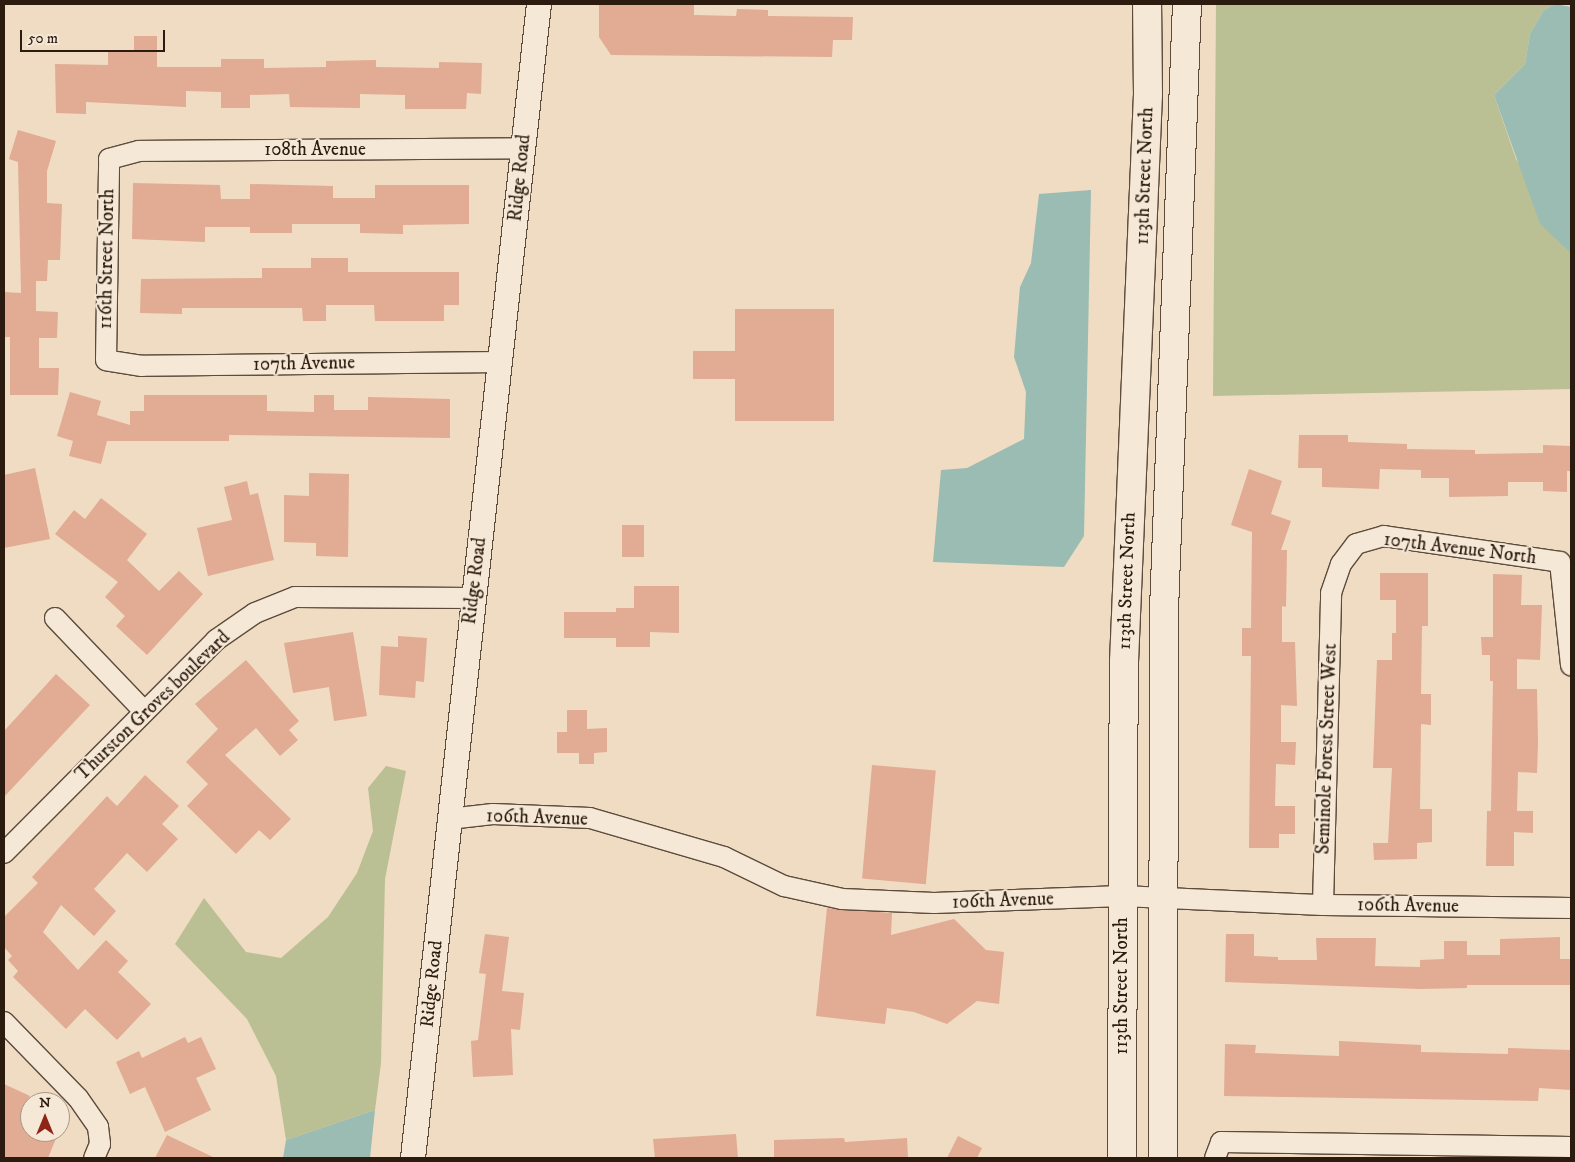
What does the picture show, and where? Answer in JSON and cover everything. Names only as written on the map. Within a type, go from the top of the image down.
[{"type":"main road","name":"113th Street North","points":[[1122,1158],[1124,662],[1148,95],[1147,4]]},
{"type":"main road","name":"113th Street North","points":[[1163,1158],[1164,610],[1187,4]]},
{"type":"street","name":"Ridge Road","points":[[413,1158],[473,598],[502,362],[522,148],[539,4]]},
{"type":"street","name":"108th Avenue","points":[[109,159],[139,151],[522,148]]},
{"type":"street","name":"116th Street North","points":[[106,360],[109,159]]},
{"type":"street","name":"107th Avenue","points":[[106,360],[142,366],[502,362]]},
{"type":"street","name":"107th Avenue North","points":[[1332,593],[1342,564],[1356,544],[1384,536],[1560,562],[1571,665]]},
{"type":"street","name":"Seminole Forest Street West","points":[[1323,905],[1332,593]]},
{"type":"street","name":"Thurston Groves boulevard","points":[[4,853],[216,640],[270,605],[295,597],[473,598]]},
{"type":"street","points":[[55,618],[144,711]]},
{"type":"street","name":"106th Avenue","points":[[449,819],[493,814],[590,818],[724,857],[784,886],[842,898],[934,903],[1122,896],[1323,905],[1571,908]]},
{"type":"street","points":[[4,1022],[78,1098],[98,1127],[100,1144],[94,1158]]},
{"type":"street","points":[[1218,1150],[1414,1152],[1571,1147]]},
{"type":"green space","points":[[1216,4],[1555,4],[1543,11],[1530,34],[1525,64],[1494,95],[1516,159],[1571,252],[1571,389],[1213,396]]},
{"type":"green space","points":[[386,766],[406,771],[385,879],[381,1063],[375,1110],[286,1140],[276,1076],[247,1019],[175,944],[204,898],[246,952],[281,958],[328,917],[357,873],[373,831],[368,788]]},
{"type":"water","points":[[1555,4],[1571,7],[1570,252],[1540,224],[1494,95],[1525,64],[1530,34],[1543,11]]},
{"type":"water","points":[[1091,190],[1084,536],[1064,567],[933,562],[941,470],[967,468],[1024,439],[1026,392],[1014,357],[1020,287],[1031,263],[1039,194]]},
{"type":"water","points":[[375,1110],[370,1158],[283,1158],[286,1140]]},
{"type":"building","points":[[599,4],[694,5],[694,15],[736,16],[737,9],[768,10],[768,16],[853,17],[852,40],[833,40],[832,57],[611,55],[599,37]]},
{"type":"building","points":[[134,36],[157,36],[157,67],[221,67],[221,59],[264,59],[264,68],[326,67],[326,61],[376,60],[376,67],[439,68],[439,62],[482,63],[481,94],[467,93],[466,109],[405,109],[405,95],[360,94],[360,108],[290,107],[289,94],[250,95],[250,108],[221,108],[221,92],[186,91],[186,107],[86,102],[86,114],[56,113],[55,64],[108,65],[108,51],[134,52]]},
{"type":"building","points":[[18,130],[56,141],[47,171],[47,203],[62,204],[60,260],[48,260],[47,281],[36,281],[36,311],[58,312],[57,338],[39,338],[39,368],[59,368],[58,395],[10,395],[10,337],[4,337],[4,292],[21,293],[18,162],[9,159]]},
{"type":"building","points":[[133,183],[220,185],[221,199],[250,199],[250,184],[333,186],[333,198],[375,198],[375,185],[469,185],[469,224],[403,225],[403,234],[360,233],[360,224],[292,224],[292,233],[250,233],[250,227],[205,227],[205,242],[132,239]]},
{"type":"building","points":[[311,258],[348,258],[348,272],[459,272],[459,305],[444,305],[444,321],[375,321],[374,305],[326,305],[326,321],[303,321],[302,308],[182,308],[182,314],[140,313],[141,279],[262,278],[262,268],[311,268]]},
{"type":"building","points":[[735,309],[834,309],[834,421],[735,421],[735,379],[693,379],[693,351],[735,351]]},
{"type":"building","points":[[70,392],[101,401],[97,415],[130,425],[130,411],[144,411],[144,395],[267,395],[267,411],[314,412],[314,395],[334,395],[334,410],[368,410],[368,397],[450,399],[450,438],[229,435],[229,441],[107,441],[101,464],[69,456],[73,441],[57,436]]},
{"type":"building","points":[[1299,435],[1348,435],[1348,442],[1407,444],[1407,449],[1475,450],[1475,454],[1543,453],[1543,445],[1571,446],[1571,471],[1567,471],[1567,492],[1543,491],[1543,482],[1508,482],[1508,496],[1449,497],[1449,478],[1421,478],[1421,470],[1380,469],[1379,489],[1322,487],[1322,468],[1298,468]]},
{"type":"building","points":[[35,468],[50,539],[4,548],[4,475]]},
{"type":"building","points":[[1249,469],[1282,481],[1271,514],[1291,521],[1281,550],[1287,550],[1286,607],[1282,606],[1282,642],[1295,642],[1297,706],[1281,705],[1281,742],[1296,742],[1295,765],[1276,764],[1275,806],[1295,806],[1295,834],[1279,834],[1279,848],[1249,848],[1251,656],[1242,656],[1242,628],[1251,628],[1252,532],[1231,525]]},
{"type":"building","points":[[309,473],[349,474],[348,557],[316,556],[316,543],[284,542],[284,495],[309,496]]},
{"type":"building","points":[[247,481],[250,495],[258,493],[274,560],[208,576],[197,528],[232,520],[224,487]]},
{"type":"building","points":[[101,498],[147,534],[127,560],[159,591],[179,571],[203,594],[147,655],[116,626],[125,616],[105,597],[118,582],[55,534],[74,510],[85,519]]},
{"type":"building","points":[[622,525],[644,525],[644,557],[622,557]]},
{"type":"building","points":[[1380,573],[1428,573],[1428,626],[1422,626],[1421,694],[1431,694],[1431,725],[1421,724],[1420,809],[1432,809],[1432,842],[1417,843],[1417,859],[1374,860],[1373,843],[1388,843],[1392,768],[1373,768],[1377,660],[1392,660],[1392,633],[1396,633],[1396,600],[1380,600]]},
{"type":"building","points":[[1493,574],[1522,575],[1521,605],[1542,605],[1540,660],[1517,659],[1517,689],[1537,689],[1538,743],[1537,773],[1518,772],[1517,811],[1533,811],[1533,833],[1514,832],[1514,866],[1486,866],[1487,811],[1491,811],[1493,681],[1490,681],[1490,655],[1482,655],[1481,637],[1493,637]]},
{"type":"building","points":[[634,586],[679,586],[679,633],[650,632],[650,647],[616,647],[616,638],[564,638],[564,612],[616,612],[616,608],[634,608]]},
{"type":"building","points":[[353,632],[367,716],[334,721],[329,687],[293,693],[284,643]]},
{"type":"building","points":[[398,636],[427,638],[424,682],[416,681],[415,698],[379,695],[381,646],[398,647]]},
{"type":"building","points":[[246,660],[299,721],[289,730],[298,740],[280,756],[256,728],[225,755],[291,819],[270,840],[259,830],[236,854],[187,806],[208,784],[186,762],[218,729],[195,704]]},
{"type":"building","points":[[56,674],[90,705],[4,797],[4,731]]},
{"type":"building","points":[[567,710],[587,710],[587,729],[607,728],[607,752],[594,753],[594,764],[579,764],[579,753],[557,753],[557,732],[567,732]]},
{"type":"building","points":[[872,765],[936,771],[926,884],[862,879]]},
{"type":"building","points":[[145,775],[179,806],[162,824],[178,839],[147,872],[127,853],[94,889],[116,911],[94,936],[61,905],[43,932],[78,970],[106,940],[128,961],[118,972],[151,1004],[117,1040],[85,1009],[66,1029],[13,977],[18,971],[8,960],[12,956],[4,947],[4,917],[38,883],[32,877],[107,796],[117,806]]},
{"type":"building","points":[[827,908],[892,913],[891,935],[954,919],[986,950],[1004,952],[999,1004],[977,1001],[947,1024],[914,1012],[887,1008],[885,1024],[816,1016]]},
{"type":"building","points":[[485,934],[509,937],[502,991],[524,993],[520,1030],[511,1029],[513,1075],[473,1077],[471,1041],[478,1040],[486,974],[479,973]]},
{"type":"building","points":[[1226,934],[1254,934],[1254,956],[1278,957],[1278,960],[1317,960],[1316,938],[1376,938],[1375,966],[1420,967],[1420,960],[1444,959],[1444,941],[1467,941],[1467,955],[1500,955],[1500,939],[1560,937],[1560,959],[1571,959],[1571,985],[1467,985],[1467,988],[1420,989],[1225,982]]},
{"type":"building","points":[[185,1037],[188,1043],[201,1037],[216,1069],[196,1078],[211,1110],[165,1132],[145,1087],[130,1094],[116,1062],[139,1051],[142,1058]]},
{"type":"building","points":[[1339,1041],[1421,1045],[1421,1052],[1508,1054],[1508,1048],[1571,1050],[1571,1090],[1539,1088],[1538,1101],[1224,1096],[1225,1044],[1256,1045],[1255,1053],[1339,1056]]},
{"type":"building","points":[[4,1084],[21,1092],[20,1142],[55,1142],[48,1158],[4,1158]]},
{"type":"building","points":[[736,1134],[738,1158],[655,1158],[653,1139]]},
{"type":"building","points":[[167,1135],[215,1158],[155,1158]]},
{"type":"building","points":[[958,1136],[982,1148],[977,1158],[947,1158]]},
{"type":"building","points":[[844,1138],[845,1142],[907,1138],[908,1158],[774,1158],[774,1140]]}]
